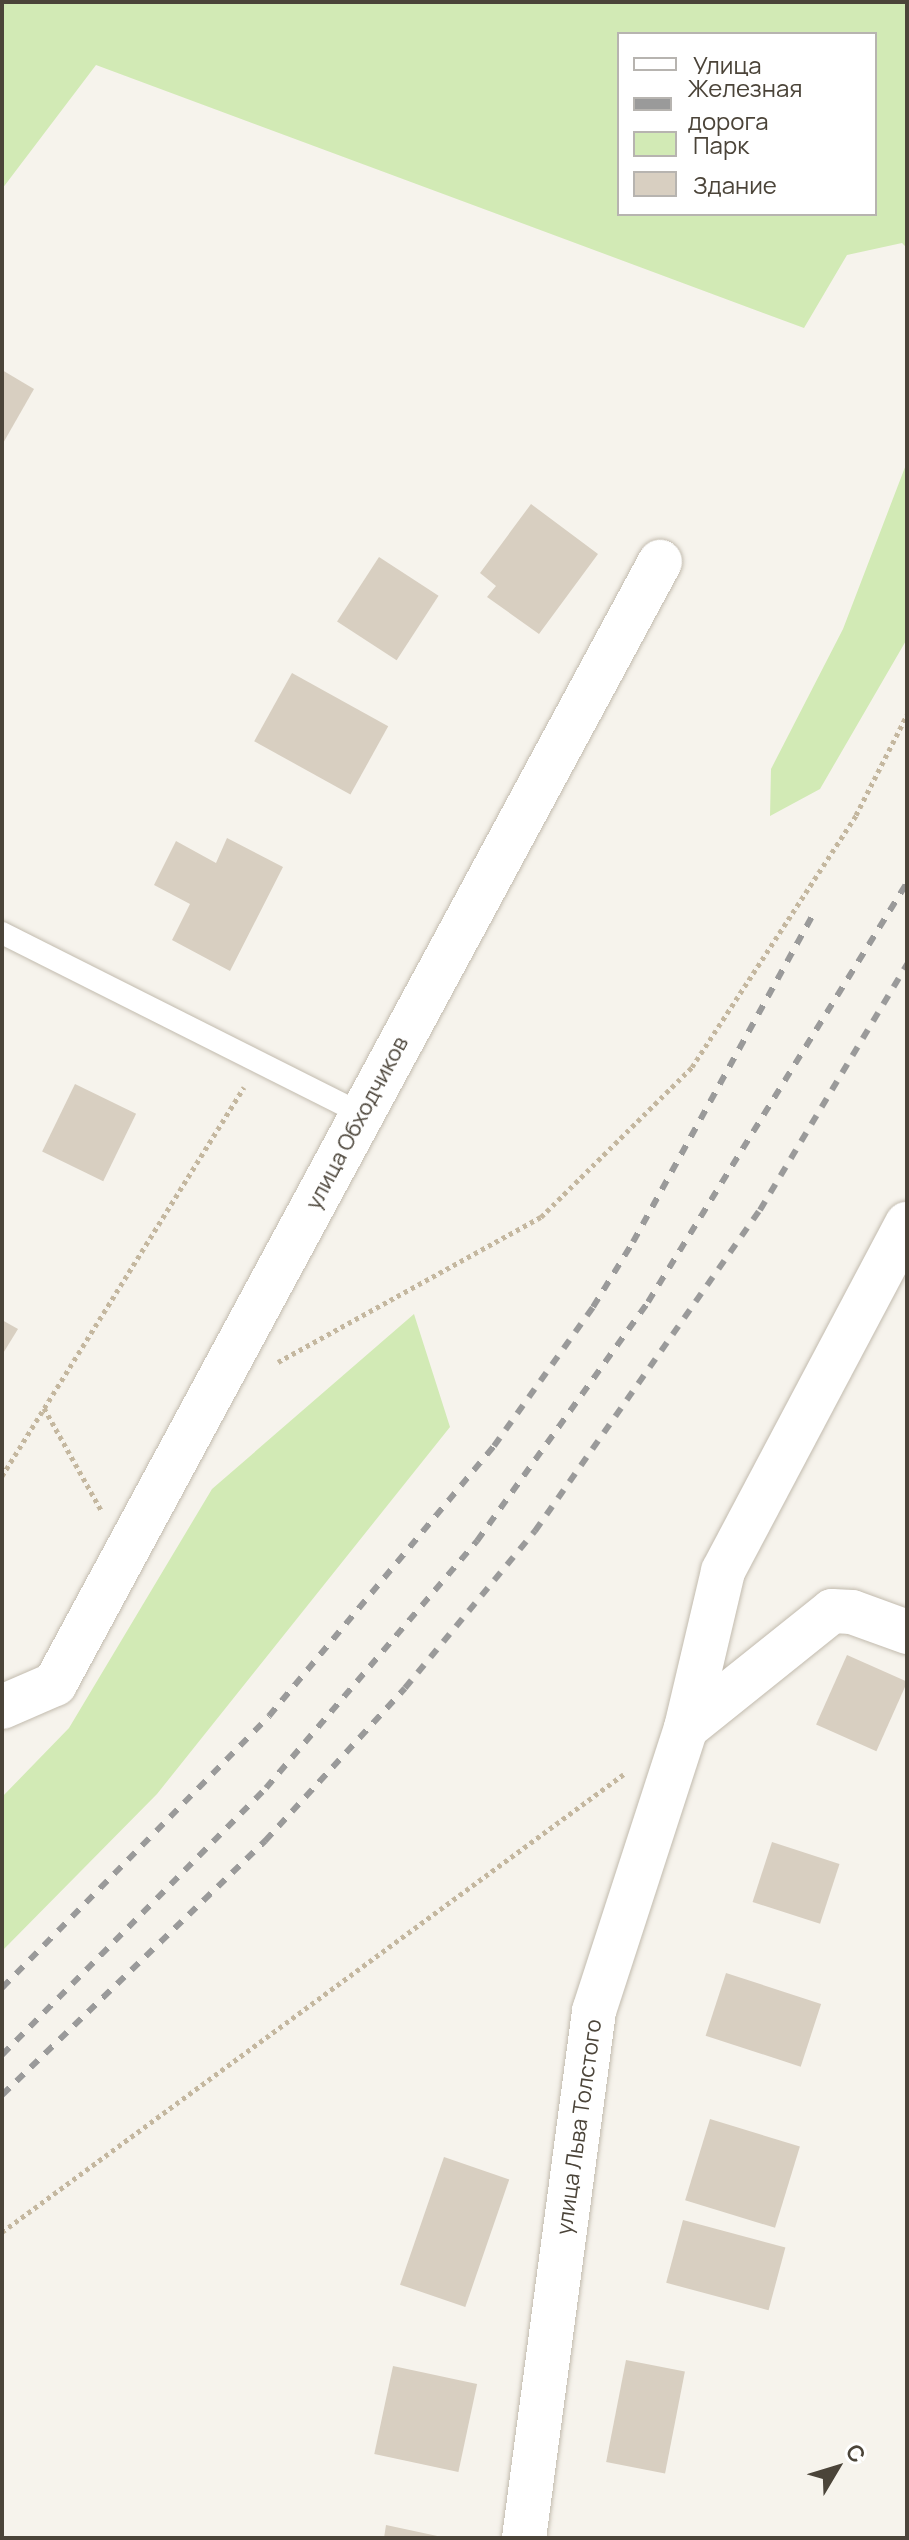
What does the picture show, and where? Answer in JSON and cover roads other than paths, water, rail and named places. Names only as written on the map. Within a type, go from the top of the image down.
[{"type":"street","name":"улица Обходчиков","points":[[2,1707],[55,1684],[660,562]]},
{"type":"street","name":"улица Льва Толстого","points":[[524,2538],[594,2011],[686,1728],[723,1571],[907,1224]]},
{"type":"street","points":[[686,1728],[800,1632],[832,1611],[852,1612],[907,1632]]},
{"type":"lane","points":[[2,933],[362,1114]]},
{"type":"railway","points":[[2,2055],[266,1788],[477,1541],[648,1302],[907,883]]},
{"type":"railway","points":[[2,1988],[269,1716],[494,1446],[593,1307],[633,1242],[813,914]]},
{"type":"railway","points":[[2,2095],[265,1841],[405,1688],[535,1531],[760,1210],[907,964]]}]
